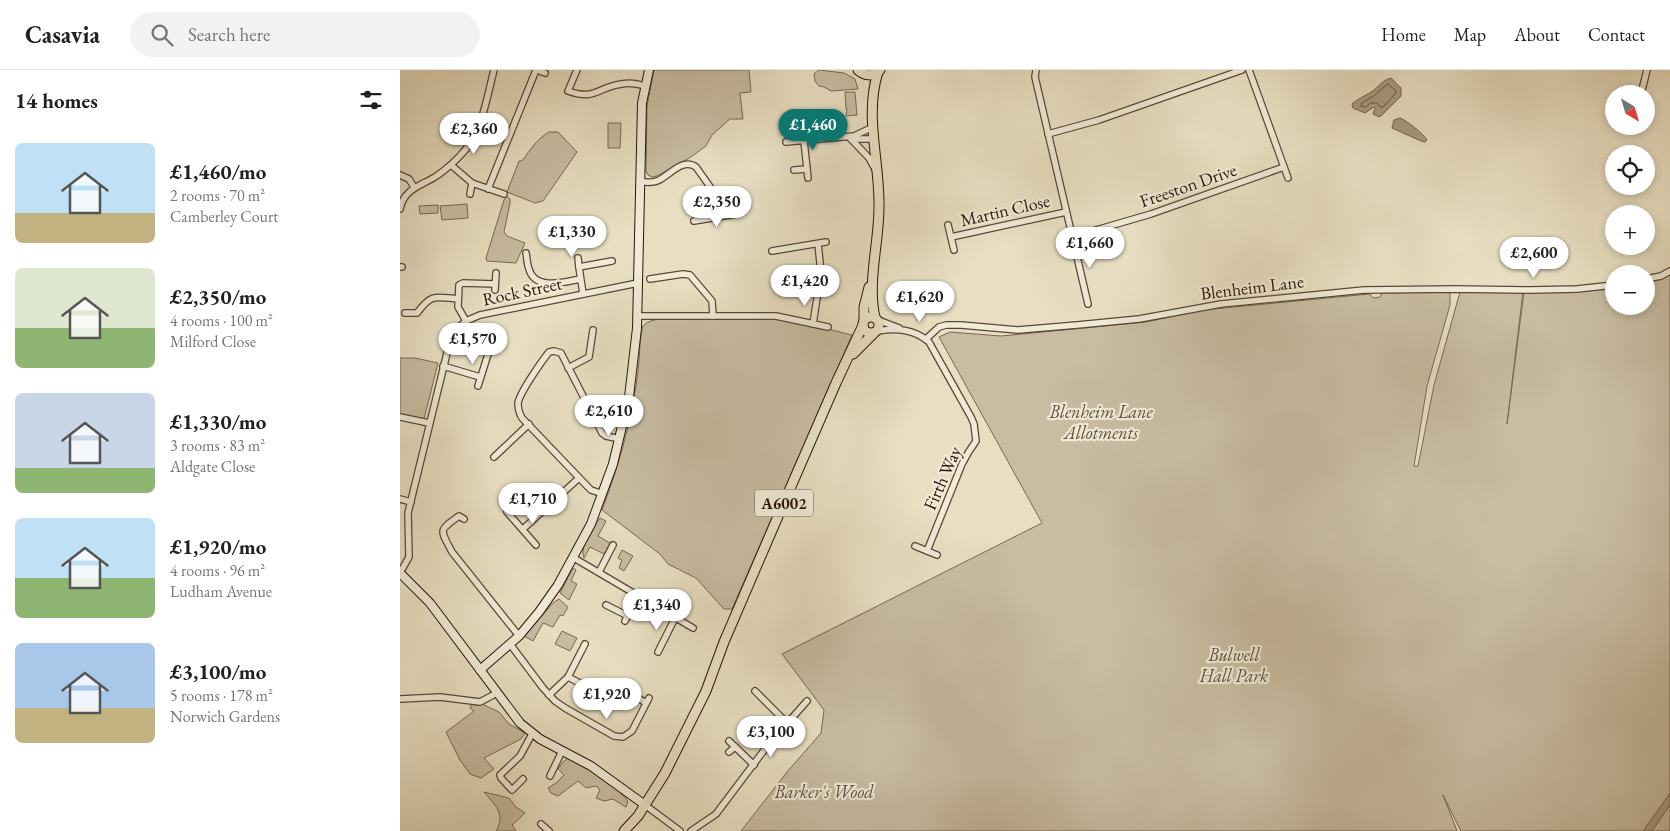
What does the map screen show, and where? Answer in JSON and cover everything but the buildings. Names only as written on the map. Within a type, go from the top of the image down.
[{"type":"main road","points":[[860,72],[870,75],[879,71]]},
{"type":"main road","name":"A6002","points":[[877,319],[872,303],[872,279],[879,227],[878,176],[872,93],[879,71]]},
{"type":"main road","name":"A6002","points":[[860,72],[867,80],[872,93]]},
{"type":"main road","name":"A6002","points":[[624,831],[645,805],[669,766],[696,710],[776,519],[864,323],[864,307],[872,279]]},
{"type":"main road","points":[[869,317],[877,319],[880,324],[876,332],[870,334],[866,332],[864,323],[869,317]]},
{"type":"main road","name":"A6002","points":[[845,364],[876,332]]},
{"type":"street","points":[[400,209],[405,196],[414,187],[435,177],[451,165],[467,148],[478,127],[494,70]]},
{"type":"street","points":[[488,189],[536,70],[545,73]]},
{"type":"street","points":[[577,70],[568,91],[580,95],[591,94],[624,83],[645,86]]},
{"type":"street","points":[[1030,70],[1036,73],[1048,134],[1088,304]]},
{"type":"street","points":[[1048,134],[1099,120],[1242,70]]},
{"type":"street","points":[[1249,70],[1288,178]]},
{"type":"street","points":[[1643,85],[1646,70]]},
{"type":"street","points":[[480,670],[519,636],[558,585],[574,558],[603,494],[620,439],[634,368],[638,316],[642,104],[648,73]]},
{"type":"street","points":[[838,139],[854,136],[873,127]]},
{"type":"street","points":[[851,139],[869,158],[878,176]]},
{"type":"street","points":[[786,142],[874,139]]},
{"type":"street","points":[[804,141],[808,178]]},
{"type":"street","points":[[641,182],[657,181],[684,164],[690,163],[696,167],[733,215],[694,221]]},
{"type":"street","points":[[451,165],[472,183],[504,194]]},
{"type":"street","name":"Freeston Drive","points":[[1072,237],[1142,217],[1284,167]]},
{"type":"street","points":[[794,170],[807,169]]},
{"type":"street","points":[[400,175],[409,179],[414,187]]},
{"type":"street","points":[[470,194],[472,183]]},
{"type":"street","name":"Martin Close","points":[[951,237],[1066,212]]},
{"type":"street","name":"Martin Close","points":[[948,225],[954,250]]},
{"type":"street","points":[[772,251],[826,242]]},
{"type":"street","points":[[813,324],[820,272],[818,244]]},
{"type":"street","points":[[526,253],[529,270],[544,283],[555,284],[580,279]]},
{"type":"street","points":[[578,258],[582,294]]},
{"type":"street","points":[[579,266],[608,264]]},
{"type":"street","points":[[1655,277],[1670,271]]},
{"type":"street","points":[[466,322],[458,307],[458,288],[460,283],[495,287],[496,273]]},
{"type":"street","points":[[650,278],[683,274],[690,275],[712,302],[714,316]]},
{"type":"street","points":[[658,277],[659,285]]},
{"type":"street","name":"Rock Street","points":[[402,578],[410,551],[408,513],[443,366],[455,334],[466,322],[480,315],[638,283]]},
{"type":"street","name":"Blenheim Lane","points":[[926,339],[939,327],[946,325],[1018,330],[1057,327],[1139,319],[1221,304],[1364,290],[1530,290],[1577,289],[1605,286]]},
{"type":"street","points":[[405,313],[417,313],[426,302],[434,297],[458,299]]},
{"type":"street","points":[[638,316],[776,316],[828,327]]},
{"type":"street","points":[[877,319],[918,334],[926,339]]},
{"type":"street","points":[[876,332],[904,329]]},
{"type":"street","points":[[568,368],[590,355],[593,330]]},
{"type":"street","name":"Firth Way","points":[[926,339],[932,345],[971,417],[974,424],[976,442],[962,464],[927,551]]},
{"type":"street","points":[[478,386],[489,351]]},
{"type":"street","points":[[603,494],[591,490],[522,418],[518,404],[521,394],[549,352],[560,353],[602,433],[606,436],[620,439]]},
{"type":"street","points":[[443,366],[480,377]]},
{"type":"street","points":[[400,417],[429,423]]},
{"type":"street","points":[[497,456],[529,424]]},
{"type":"street","points":[[523,530],[579,478]]},
{"type":"street","points":[[400,499],[411,502]]},
{"type":"street","points":[[512,507],[507,512],[536,545]]},
{"type":"street","points":[[464,519],[459,516],[444,528],[442,532],[444,537],[452,552],[519,636]]},
{"type":"street","points":[[915,546],[937,555]]},
{"type":"street","points":[[599,572],[612,547],[617,553]]},
{"type":"street","points":[[574,558],[693,628]]},
{"type":"street","points":[[402,578],[430,603],[520,724],[532,734],[590,766],[680,831]]},
{"type":"street","points":[[606,605],[611,611],[626,618],[638,596]]},
{"type":"street","points":[[661,650],[675,618]]},
{"type":"street","points":[[510,644],[550,695],[565,708],[614,736],[628,735],[632,731],[648,701],[638,698]]},
{"type":"street","points":[[550,695],[568,677],[583,646],[576,646]]},
{"type":"street","points":[[568,677],[597,692]]},
{"type":"street","points":[[755,691],[764,696],[787,723]]},
{"type":"street","points":[[400,699],[440,697],[480,702],[497,693]]},
{"type":"street","points":[[691,831],[716,814],[787,723],[804,709],[807,701]]},
{"type":"street","points":[[523,779],[509,792],[500,775],[520,756],[532,734]]},
{"type":"street","points":[[729,741],[754,765]]},
{"type":"street","points":[[729,752],[735,747]]},
{"type":"street","points":[[550,776],[562,751]]},
{"type":"street","points":[[541,824],[548,831]]},
{"type":"green space","points":[[654,70],[749,70],[751,92],[740,93],[743,119],[730,119],[712,135],[706,146],[691,157],[652,177],[646,171],[647,106]]},
{"type":"green space","points":[[819,70],[844,73],[855,79],[858,89],[831,91],[819,86],[815,81],[814,74]]},
{"type":"green space","points":[[845,92],[855,92],[857,115],[846,116]]},
{"type":"green space","points":[[608,123],[621,123],[620,148],[608,148]]},
{"type":"green space","points":[[549,132],[558,132],[577,152],[543,201],[535,203],[507,192],[519,161],[522,161],[537,141]]},
{"type":"green space","points":[[507,196],[510,199],[510,203],[504,232],[507,236],[525,243],[516,263],[487,261],[486,258],[504,200]]},
{"type":"green space","points":[[467,204],[468,218],[442,220],[440,206]]},
{"type":"green space","points":[[438,205],[438,213],[420,214],[419,206]]},
{"type":"green space","points":[[1670,274],[1670,831],[1461,831],[1443,795],[1457,831],[741,831],[787,772],[821,733],[824,710],[782,654],[1042,523],[939,337],[950,332],[1001,336],[1146,322],[1203,310],[1369,294],[1374,298],[1380,297],[1382,293],[1450,292],[1450,305],[1427,386],[1414,466],[1418,466],[1434,385],[1460,292],[1523,292],[1507,424],[1524,292],[1573,292],[1605,289],[1605,315],[1655,315],[1655,279]]},
{"type":"green space","points":[[678,318],[774,319],[812,325],[852,335],[732,609],[724,609],[696,578],[668,564],[660,554],[602,510],[614,476],[628,425],[639,366],[643,326],[647,322],[654,320]]},
{"type":"green space","points":[[400,358],[415,358],[438,363],[424,419],[400,415]]},
{"type":"green space","points":[[600,518],[606,521],[598,536],[610,543],[604,554],[590,547],[584,558],[585,542]]},
{"type":"green space","points":[[622,550],[633,556],[624,571],[619,568],[622,560],[618,558]]},
{"type":"green space","points":[[573,568],[576,570],[571,581],[577,584],[569,600],[560,593]]},
{"type":"green space","points":[[559,599],[568,607],[563,616],[560,615],[553,627],[543,623],[533,641],[524,636],[553,603]]},
{"type":"green space","points":[[562,631],[577,638],[570,651],[555,644]]},
{"type":"green space","points":[[472,703],[480,703],[499,712],[509,724],[525,733],[521,739],[484,758],[494,769],[481,778],[470,774],[460,760],[446,732],[474,711],[470,708]]},
{"type":"green space","points":[[569,757],[615,787],[628,801],[626,807],[613,799],[604,801],[596,798],[600,790],[596,786],[586,788],[578,781],[558,796],[551,793],[548,788],[564,775],[558,769]]},
{"type":"green space","points":[[484,792],[509,798],[516,807],[525,813],[512,825],[516,831],[496,831],[500,820],[498,810]]},
{"type":"water","points":[[1391,78],[1401,88],[1401,96],[1381,116],[1373,114],[1374,107],[1365,113],[1353,108],[1352,104]]},
{"type":"water","points":[[1400,118],[1415,128],[1427,140],[1425,142],[1421,141],[1392,128],[1394,120]]},
{"type":"water","points":[[1670,793],[1670,805],[1652,831],[1643,831]]},
{"type":"park label","name":"Blenheim Lane Allotments","points":[[1101,421]]},
{"type":"park label","name":"Bulwell Hall Park","points":[[1234,664]]},
{"type":"park label","name":"Barker's Wood","points":[[824,791]]}]
